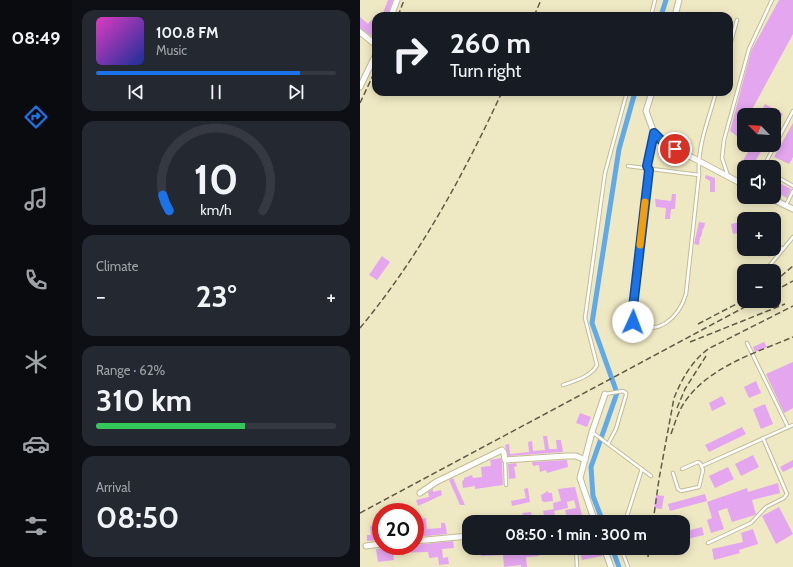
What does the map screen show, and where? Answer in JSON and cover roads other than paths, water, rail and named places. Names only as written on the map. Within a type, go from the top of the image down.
[{"type":"street","points":[[392,12],[397,0]]},
{"type":"street","points":[[676,12],[679,0]]},
{"type":"street","points":[[360,32],[372,42]]},
{"type":"street","points":[[360,87],[372,62]]},
{"type":"street","points":[[651,96],[646,111],[654,133],[663,142],[737,182]]},
{"type":"street","points":[[781,203],[793,209]]},
{"type":"street","points":[[593,515],[580,478],[592,432],[606,394]]},
{"type":"street","points":[[420,493],[436,482],[502,450],[504,452],[505,460],[576,456],[585,460]]},
{"type":"street","points":[[424,540],[462,537]]},
{"type":"street","points":[[366,546],[372,545]]},
{"type":"street","points":[[607,555],[611,567]]},
{"type":"lane","points":[[652,12],[655,0]]},
{"type":"lane","points":[[729,178],[722,158],[724,140],[749,49],[772,0]]},
{"type":"lane","points":[[733,34],[737,20]]},
{"type":"lane","points":[[563,385],[585,377],[595,369],[597,365],[585,318],[605,173],[626,96]]},
{"type":"lane","points":[[654,133],[647,166],[649,170],[632,316],[633,322],[646,327],[663,325],[671,320],[683,304],[686,294],[699,176],[698,162],[701,144],[715,96]]},
{"type":"lane","points":[[767,160],[791,118],[793,111]]},
{"type":"lane","points":[[628,166],[699,176]]},
{"type":"lane","points":[[781,179],[793,186]]},
{"type":"lane","points":[[786,205],[793,191]]},
{"type":"lane","points":[[771,264],[793,237]]},
{"type":"lane","points":[[747,343],[788,427]]},
{"type":"lane","points":[[606,394],[623,391],[626,393],[616,429],[608,444]]},
{"type":"lane","points":[[702,466],[793,425]]},
{"type":"lane","points":[[592,432],[651,476]]},
{"type":"lane","points":[[708,543],[751,522],[766,507],[784,498],[787,494],[763,438]]},
{"type":"lane","points":[[505,460],[506,485]]},
{"type":"lane","points":[[673,474],[678,489],[681,491],[699,487],[703,470],[702,466],[698,462],[682,469]]},
{"type":"lane","points":[[626,515],[642,469]]},
{"type":"lane","points":[[576,555],[577,567]]},
{"type":"lane","points":[[624,555],[628,567]]},
{"type":"waterway","points":[[662,12],[666,0]]},
{"type":"waterway","points":[[600,515],[593,496],[591,467],[617,393],[592,323],[619,149],[634,96]]},
{"type":"waterway","points":[[615,555],[619,567]]},
{"type":"railway","points":[[400,12],[404,0]]},
{"type":"railway","points":[[536,12],[541,0]]},
{"type":"railway","points":[[360,103],[372,78]]},
{"type":"railway","points":[[360,328],[402,273],[421,244],[472,154],[500,96]]},
{"type":"railway","points":[[781,276],[793,266]]},
{"type":"railway","points":[[781,287],[793,281]]},
{"type":"railway","points":[[698,324],[737,304]]},
{"type":"railway","points":[[690,342],[785,304]]},
{"type":"railway","points":[[654,515],[674,398],[688,371],[697,359],[708,349],[793,306]]},
{"type":"railway","points":[[360,513],[743,308]]},
{"type":"railway","points":[[671,434],[678,414],[684,403],[694,390],[706,380],[733,362],[793,337]]},
{"type":"railway","points":[[677,408],[685,389],[706,356]]}]
